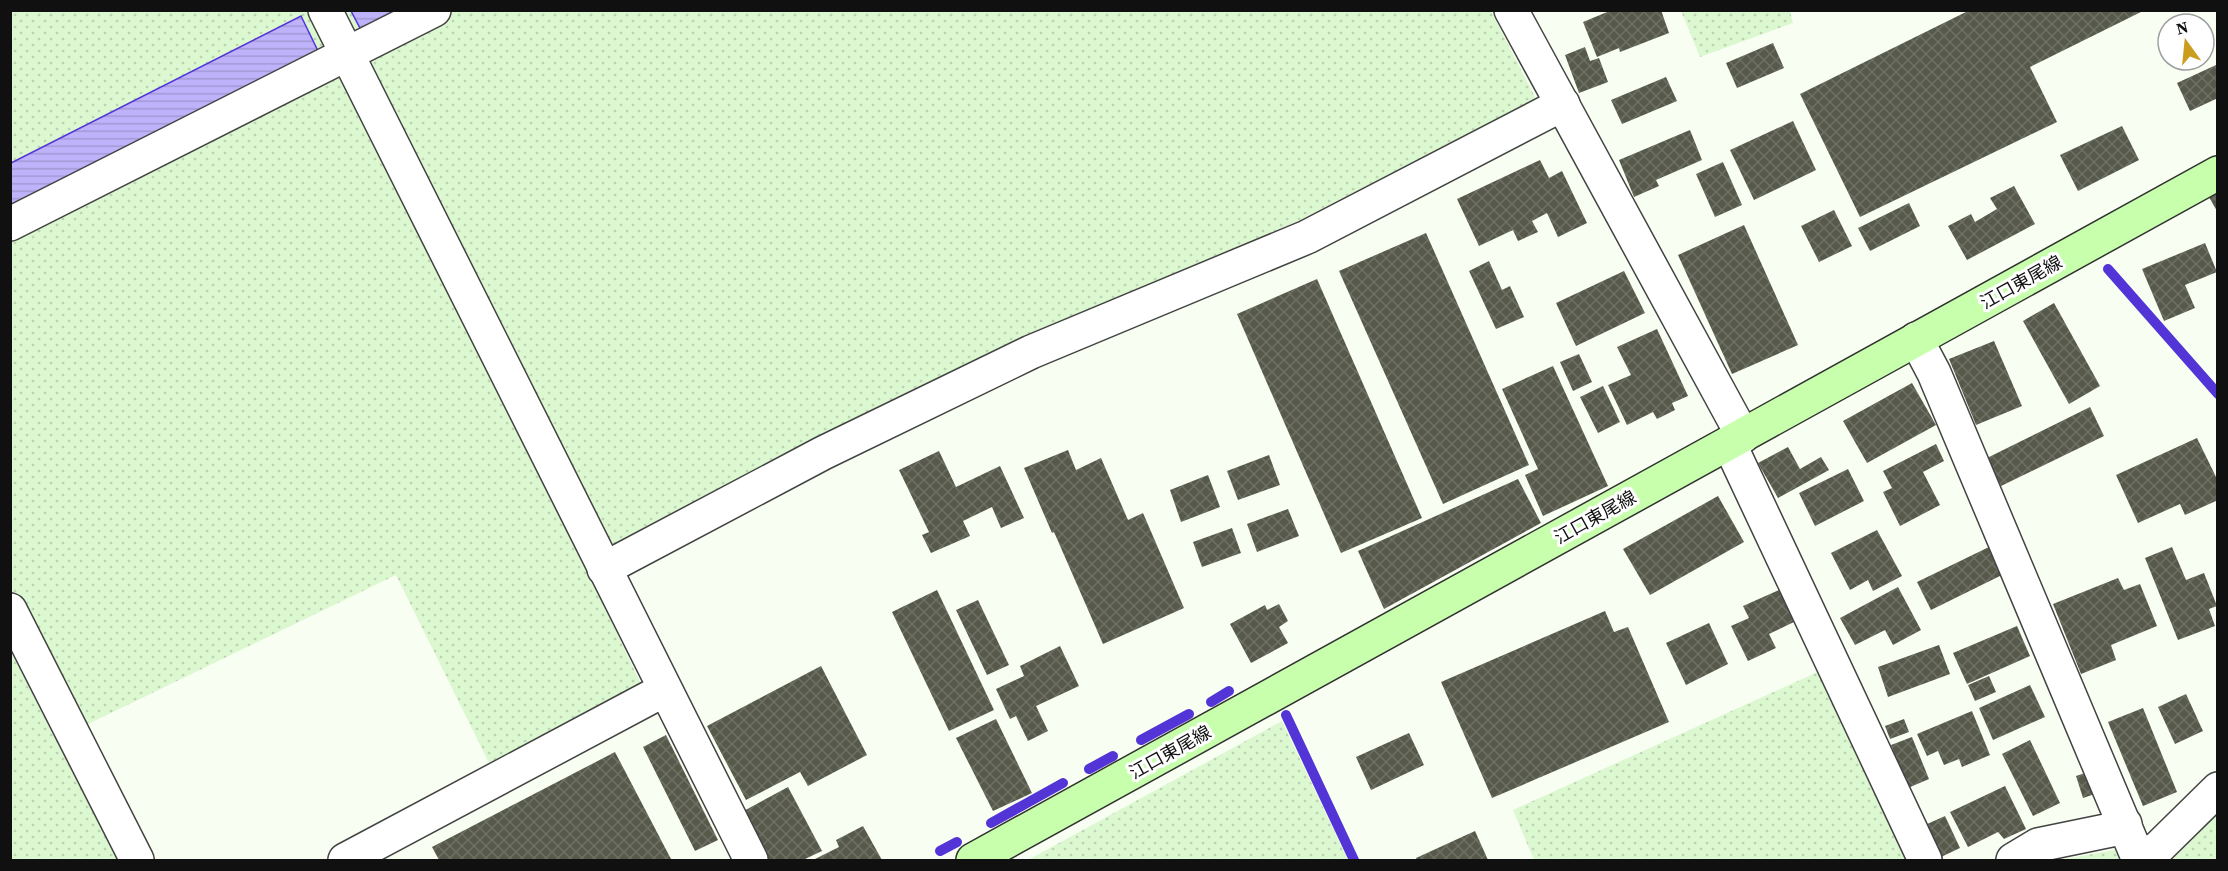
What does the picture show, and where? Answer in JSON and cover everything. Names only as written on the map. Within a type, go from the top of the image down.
[{"type":"main road","name":"江口東尾線","points":[[973,861],[2217,173]]},
{"type":"street","points":[[325,10],[751,861]]},
{"type":"street","points":[[10,224],[434,10]]},
{"type":"street","points":[[1510,10],[1563,104],[1736,440],[1925,861]]},
{"type":"street","points":[[604,569],[854,438],[1032,352],[1306,237],[1563,104]]},
{"type":"street","points":[[1916,339],[1934,373],[2139,859],[2158,848],[2217,789]]},
{"type":"street","points":[[10,610],[137,861]]},
{"type":"street","points":[[345,861],[664,690]]},
{"type":"street","points":[[2013,861],[2038,845],[2111,830],[2125,824]]},
{"type":"green space","points":[[10,11],[1491,11],[1536,99],[1298,221],[1045,333],[822,437],[584,564],[641,684],[492,769],[396,575],[82,727],[149,860],[11,860]]},
{"type":"green space","points":[[1681,11],[1790,11],[1793,23],[1700,57]]},
{"type":"green space","points":[[1822,670],[1916,860],[1534,860],[1513,810]]},
{"type":"green space","points":[[1282,721],[1348,860],[1028,860]]},
{"type":"green space","points":[[2217,814],[2217,860],[2172,860]]},
{"type":"green space","points":[[2125,848],[2127,860],[2063,860],[2065,859]]},
{"type":"shaded area","points":[[351,11],[398,11],[361,30]]},
{"type":"shaded area","points":[[301,16],[318,51],[11,206],[11,163]]},
{"type":"building","points":[[1612,10],[1661,10],[1669,33],[1620,52],[1619,48],[1597,57],[1583,22]]},
{"type":"building","points":[[1970,10],[2145,10],[2030,67],[2057,122],[1860,217],[1800,94]]},
{"type":"building","points":[[1773,43],[1784,68],[1737,88],[1726,63]]},
{"type":"building","points":[[1585,47],[1590,61],[1599,58],[1608,82],[1579,93],[1565,55]]},
{"type":"building","points":[[2216,65],[2218,98],[2190,111],[2177,83],[2201,72],[2216,72]]},
{"type":"building","points":[[1666,77],[1677,101],[1622,124],[1611,100]]},
{"type":"building","points":[[1793,121],[1816,170],[1754,200],[1730,150]]},
{"type":"building","points":[[2122,126],[2139,160],[2078,191],[2060,155]]},
{"type":"building","points":[[1690,130],[1702,160],[1656,180],[1659,186],[1634,197],[1619,160]]},
{"type":"building","points":[[1540,160],[1549,178],[1562,171],[1587,223],[1558,237],[1547,213],[1532,221],[1538,232],[1518,241],[1513,230],[1479,246],[1457,199]]},
{"type":"building","points":[[1723,162],[1742,205],[1715,217],[1696,174]]},
{"type":"building","points":[[2014,186],[2035,224],[1967,260],[1948,226],[1971,214],[1975,222],[1997,209],[1990,198]]},
{"type":"building","points":[[2218,193],[2218,213],[2209,197]]},
{"type":"building","points":[[1909,203],[1920,226],[1870,251],[1858,228]]},
{"type":"building","points":[[1834,210],[1852,246],[1819,262],[1801,226]]},
{"type":"building","points":[[1744,225],[1798,345],[1732,374],[1678,255]]},
{"type":"building","points":[[1426,233],[1529,465],[1443,504],[1339,271]]},
{"type":"building","points":[[2205,243],[2217,272],[2185,285],[2195,308],[2164,321],[2142,269]]},
{"type":"building","points":[[1489,261],[1502,290],[1510,286],[1524,317],[1496,329],[1469,271]]},
{"type":"building","points":[[1624,271],[1645,313],[1576,346],[1556,303]]},
{"type":"building","points":[[1317,279],[1422,518],[1341,553],[1237,314]]},
{"type":"building","points":[[2054,303],[2100,386],[2069,404],[2023,321]]},
{"type":"building","points":[[1657,329],[1688,396],[1672,403],[1675,410],[1657,419],[1653,412],[1627,425],[1608,385],[1631,375],[1617,347]]},
{"type":"building","points":[[1994,341],[2022,406],[1976,425],[1949,359]]},
{"type":"building","points":[[1579,354],[1592,382],[1573,391],[1560,362]]},
{"type":"building","points":[[1553,366],[1608,486],[1543,516],[1525,475],[1538,469],[1502,389]]},
{"type":"building","points":[[1912,383],[1936,425],[1867,463],[1843,421]]},
{"type":"building","points":[[1603,386],[1620,422],[1598,433],[1580,397]]},
{"type":"building","points":[[2090,407],[2104,436],[2001,486],[1987,458]]},
{"type":"building","points":[[2197,438],[2218,481],[2218,500],[2185,515],[2180,504],[2138,523],[2116,475]]},
{"type":"building","points":[[1936,444],[1944,461],[1923,472],[1940,505],[1900,526],[1883,492],[1892,488],[1883,471]]},
{"type":"building","points":[[1788,447],[1800,469],[1821,457],[1829,470],[1778,498],[1758,463]]},
{"type":"building","points":[[1068,450],[1076,470],[1101,458],[1128,520],[1143,513],[1184,608],[1103,644],[1024,468]]},
{"type":"building","points":[[939,451],[956,487],[1000,466],[1024,518],[1001,528],[992,507],[963,521],[970,536],[931,553],[922,535],[929,532],[899,470]]},
{"type":"building","points":[[1269,455],[1280,485],[1238,500],[1227,471]]},
{"type":"building","points":[[1848,469],[1864,501],[1815,526],[1799,493]]},
{"type":"building","points":[[1208,475],[1220,507],[1181,522],[1170,490]]},
{"type":"building","points":[[1518,479],[1541,523],[1384,609],[1358,551]]},
{"type":"building","points":[[1718,496],[1744,542],[1650,595],[1623,549]]},
{"type":"building","points":[[1288,509],[1299,536],[1257,552],[1247,524]]},
{"type":"building","points":[[1232,528],[1241,553],[1202,567],[1193,542]]},
{"type":"building","points":[[1877,530],[1902,576],[1873,591],[1868,580],[1850,590],[1831,553]]},
{"type":"building","points":[[1991,546],[2004,574],[1931,610],[1917,582]]},
{"type":"building","points":[[2172,547],[2186,580],[2204,573],[2217,606],[2209,609],[2215,626],[2178,640],[2145,558]]},
{"type":"building","points":[[2118,578],[2124,590],[2140,584],[2157,626],[2111,645],[2116,660],[2081,674],[2053,604]]},
{"type":"building","points":[[1898,587],[1921,630],[1893,645],[1885,630],[1855,645],[1840,618]]},
{"type":"building","points":[[937,590],[994,710],[949,731],[892,612]]},
{"type":"building","points":[[1779,590],[1794,622],[1769,634],[1776,648],[1748,661],[1731,626],[1749,618],[1743,606]]},
{"type":"building","points":[[978,600],[1009,665],[987,675],[956,610]]},
{"type":"building","points":[[1279,604],[1288,621],[1279,627],[1288,643],[1251,663],[1230,624],[1265,605],[1267,610]]},
{"type":"building","points":[[1605,611],[1614,632],[1628,627],[1669,722],[1492,798],[1441,682]]},
{"type":"building","points":[[1709,623],[1728,664],[1686,685],[1666,643]]},
{"type":"building","points":[[2017,626],[2030,656],[1967,684],[1953,653]]},
{"type":"building","points":[[1939,645],[1950,674],[1888,697],[1878,667]]},
{"type":"building","points":[[1060,646],[1079,686],[1036,706],[1048,731],[1028,741],[1016,716],[1010,719],[996,689],[1024,676],[1020,666]]},
{"type":"building","points":[[821,666],[867,755],[808,786],[800,772],[746,800],[707,726]]},
{"type":"building","points":[[1989,676],[1996,692],[1975,701],[1968,685]]},
{"type":"building","points":[[2030,685],[2045,717],[1993,740],[1979,708]]},
{"type":"building","points":[[2186,694],[2203,731],[2175,744],[2158,707]]},
{"type":"building","points":[[2143,708],[2177,792],[2143,806],[2108,722]]},
{"type":"building","points":[[1972,711],[1990,755],[1962,767],[1959,759],[1944,765],[1938,751],[1927,756],[1917,734]]},
{"type":"building","points":[[996,719],[1032,793],[993,811],[956,738]]},
{"type":"building","points":[[1904,719],[1909,732],[1890,739],[1885,726]]},
{"type":"building","points":[[1409,733],[1424,765],[1371,790],[1356,757]]},
{"type":"building","points":[[666,735],[718,840],[695,851],[643,747]]},
{"type":"building","points":[[1912,737],[1929,779],[1908,788],[1891,745]]},
{"type":"building","points":[[2030,740],[2060,803],[2033,816],[2002,754]]},
{"type":"building","points":[[615,752],[671,859],[439,860],[432,847]]},
{"type":"building","points":[[2088,772],[2095,794],[2083,798],[2076,776]]},
{"type":"building","points":[[2005,786],[2026,829],[2004,839],[1998,832],[1968,847],[1950,812]]},
{"type":"building","points":[[788,787],[822,851],[803,860],[766,860],[740,813]]},
{"type":"building","points":[[1945,816],[1960,848],[1941,857],[1925,825]]},
{"type":"building","points":[[863,826],[882,860],[813,860],[839,847],[836,840]]},
{"type":"building","points":[[1475,831],[1488,860],[1417,860],[1416,858]]},
{"type":"waterway","points":[[2108,269],[2218,394]]},
{"type":"waterway","points":[[1211,702],[1229,691]]},
{"type":"waterway","points":[[1141,740],[1189,714]]},
{"type":"waterway","points":[[1286,715],[1354,860]]},
{"type":"waterway","points":[[1089,769],[1113,756]]},
{"type":"waterway","points":[[991,823],[1063,783]]},
{"type":"waterway","points":[[940,851],[957,842]]}]
